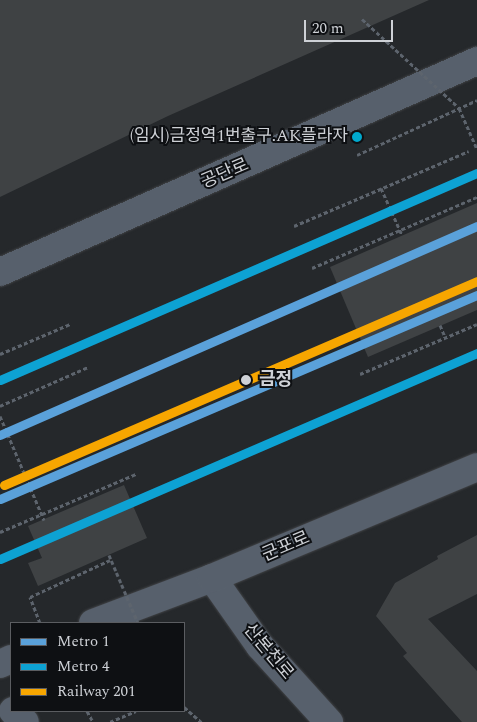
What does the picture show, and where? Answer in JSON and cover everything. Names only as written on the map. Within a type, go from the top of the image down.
[{"type":"street","name":"공단로","points":[[0,272],[477,61]]},
{"type":"street","name":"군포로","points":[[96,622],[212,578],[477,467]]},
{"type":"street","name":"산본천로","points":[[212,578],[260,646],[329,722]]},
{"type":"street","points":[[0,698],[10,708]]},
{"type":"street","points":[[14,712],[25,722]]},
{"type":"path","points":[[362,20],[459,108],[477,149]]},
{"type":"path","points":[[356,155],[477,100]]},
{"type":"path","points":[[294,226],[469,151]]},
{"type":"path","points":[[381,188],[402,235]]},
{"type":"path","points":[[312,268],[477,197]]},
{"type":"path","points":[[0,354],[70,324]]},
{"type":"path","points":[[360,374],[477,324]]},
{"type":"path","points":[[440,325],[445,337]]},
{"type":"path","points":[[0,406],[88,367]]},
{"type":"path","points":[[0,416],[44,520]]},
{"type":"path","points":[[0,532],[136,474]]},
{"type":"path","points":[[109,555],[138,622]]},
{"type":"path","points":[[40,622],[30,597],[110,560]]},
{"type":"path","points":[[185,708],[201,722]]},
{"type":"path","points":[[110,722],[134,712]]},
{"type":"building","points":[[0,0],[429,0],[168,116],[0,197]]},
{"type":"building","points":[[477,203],[477,310],[368,357],[330,267]]},
{"type":"building","points":[[124,485],[147,538],[38,586],[28,563],[42,558],[28,526]]},
{"type":"building","points":[[477,535],[477,594],[428,619],[477,671],[477,722],[462,722],[403,656],[407,653],[376,616],[395,583],[438,559],[437,556]]},
{"type":"metro line","name":"4","points":[[0,380],[477,173]]},
{"type":"metro line","name":"1","points":[[0,435],[477,226]]},
{"type":"metro line","name":"1","points":[[0,499],[477,295]]},
{"type":"metro line","name":"4","points":[[0,559],[477,353]]},
{"type":"rail line","name":"201","points":[[4,485],[477,281]]},
{"type":"place","name":"(임시)금정역1번출구.AK플라자","points":[[357,137]]},
{"type":"place","name":"금정","points":[[246,380]]}]
